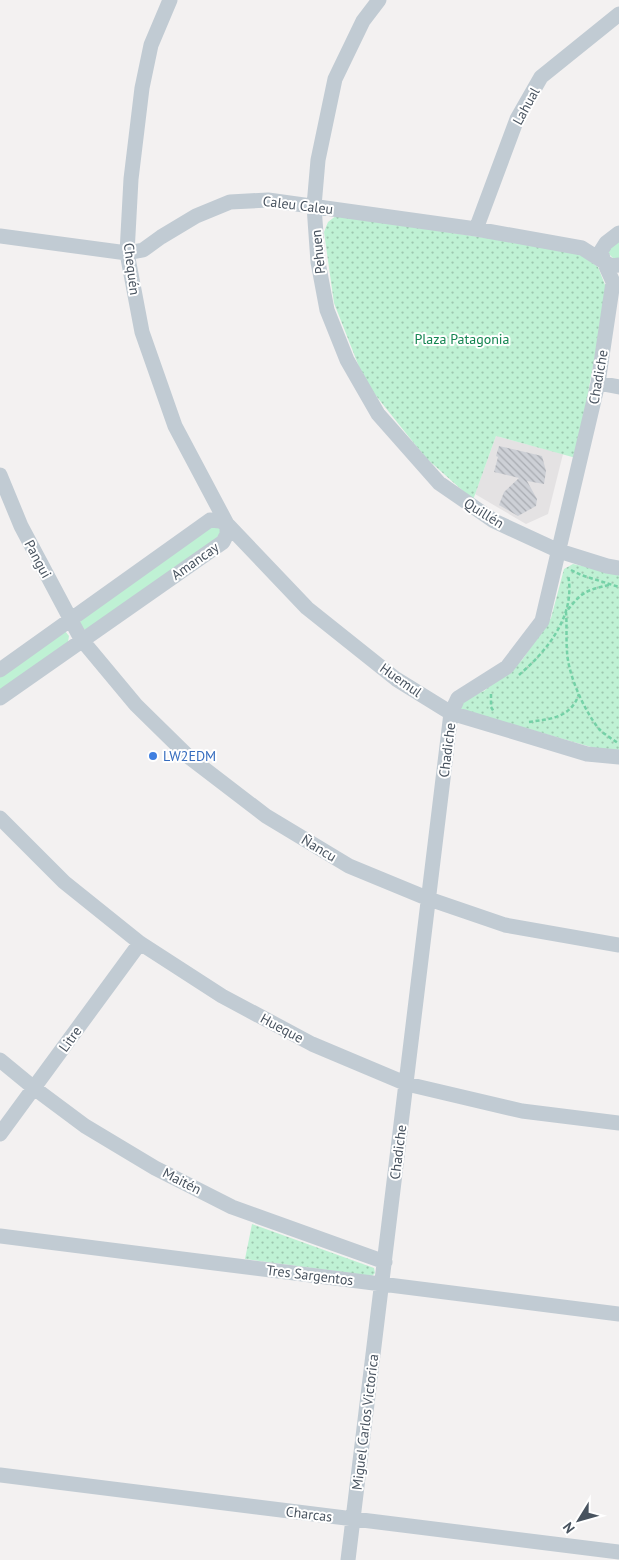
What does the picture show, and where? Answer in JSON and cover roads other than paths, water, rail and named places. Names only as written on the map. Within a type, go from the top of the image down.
[{"type":"street","name":"Chequén","points":[[170,0],[151,45],[142,88],[131,179],[127,253],[142,332],[175,426],[227,524]]},
{"type":"street","name":"Pehuen","points":[[378,0],[363,21],[336,79],[318,160],[314,206],[318,262],[327,310],[347,360],[378,414]]},
{"type":"street","name":"Lahual","points":[[476,229],[517,119],[541,78],[619,14]]},
{"type":"street","name":"Caleu Caleu","points":[[0,236],[127,253],[143,250],[196,216],[230,202],[268,200],[476,229],[582,248],[604,262]]},
{"type":"street","points":[[619,233],[606,243],[601,251],[604,262],[612,266],[619,265]]},
{"type":"street","name":"Chadiche","points":[[382,1284],[452,713],[458,698],[507,667],[542,621],[598,383],[613,282],[604,262]]},
{"type":"street","points":[[598,383],[619,387]]},
{"type":"street","name":"Quillén","points":[[378,414],[439,483],[494,521],[559,551],[619,568]]},
{"type":"street","name":"Pangui","points":[[0,475],[21,526],[81,640]]},
{"type":"street","name":"Amancay","points":[[0,670],[210,520],[220,520],[227,524],[227,534],[223,542],[0,698]]},
{"type":"street","name":"Huemul","points":[[227,524],[307,608],[396,679],[452,713],[587,754],[619,757]]},
{"type":"street","name":"Ñancu","points":[[81,640],[136,705],[189,757],[266,816],[349,866],[429,899],[505,925],[619,945]]},
{"type":"street","name":"Hueque","points":[[0,818],[64,882],[140,943],[222,996],[312,1044],[407,1084],[522,1111],[619,1123]]},
{"type":"street","name":"Litre","points":[[0,1134],[140,943]]},
{"type":"street","name":"Maitén","points":[[0,1060],[85,1126],[154,1168],[232,1207],[385,1262]]},
{"type":"street","name":"Tres Sargentos","points":[[0,1236],[619,1314]]},
{"type":"street","name":"Miguel Carlos Victorica","points":[[348,1560],[382,1284]]},
{"type":"street","name":"Charcas","points":[[0,1475],[619,1552]]},
{"type":"place","name":"LW2EDM","points":[[153,756]]},
{"type":"park label","name":"Plaza Patagonia","points":[[462,339]]}]
